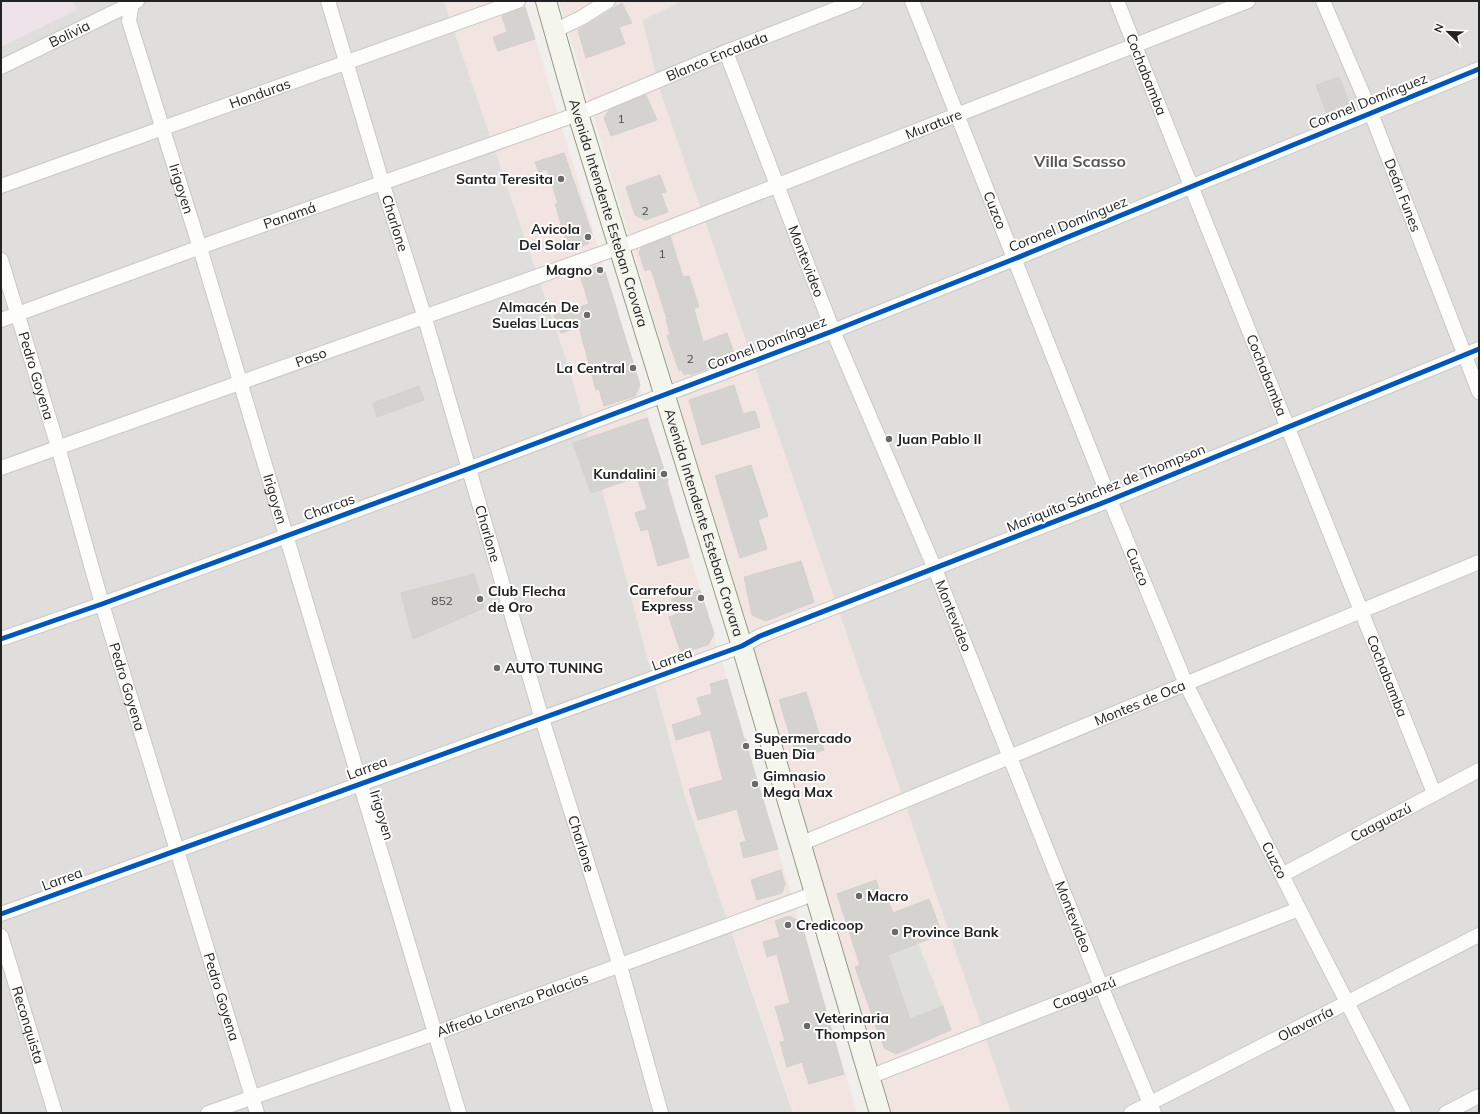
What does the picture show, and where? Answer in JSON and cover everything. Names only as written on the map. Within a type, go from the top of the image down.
[{"type":"main road","name":"Avenida Intendente Esteban Crovara","points":[[546,1],[578,114],[742,646],[880,1113]]},
{"type":"street","name":"Charlone","points":[[328,1],[382,182],[424,315],[542,719],[620,966],[661,1113]]},
{"type":"street","name":"Honduras","points":[[1,186],[518,1]]},
{"type":"street","points":[[554,31],[581,18],[608,1]]},
{"type":"street","name":"Blanco Encalada","points":[[578,114],[726,52],[856,1]]},
{"type":"street","name":"Cuzco","points":[[912,1],[1110,500],[1186,684],[1404,1113]]},
{"type":"street","name":"Cochabamba","points":[[1117,1],[1289,426],[1434,793]]},
{"type":"street","name":"Murature","points":[[620,247],[1248,1]]},
{"type":"street","name":"Deán Funes","points":[[1324,1],[1371,114],[1479,392]]},
{"type":"street","name":"Bolivia","points":[[1,67],[134,2]]},
{"type":"street","name":"Irigoyen","points":[[134,2],[129,21],[200,248],[459,1113]]},
{"type":"street","name":"Montevideo","points":[[726,52],[833,331],[935,569],[1101,986],[1152,1108]]},
{"type":"street","name":"Coronel Domínguez","points":[[664,395],[833,331],[1014,259],[1479,69]]},
{"type":"street","name":"Panamá","points":[[1,320],[382,182],[578,114]]},
{"type":"street","name":"Paso","points":[[1,468],[424,315],[620,247]]},
{"type":"street","name":"Pedro Goyena","points":[[1,260],[58,447],[102,604],[257,1113]]},
{"type":"street","name":"Mariquita Sánchez de Thompson","points":[[742,646],[760,636],[1110,500],[1479,349]]},
{"type":"street","name":"Charcas","points":[[1,639],[102,604],[664,395]]},
{"type":"street","name":"Montes de Oca","points":[[800,844],[1362,612],[1479,562]]},
{"type":"street","name":"Larrea","points":[[1,914],[742,646]]},
{"type":"street","name":"Caaguazú","points":[[1282,875],[1479,770]]},
{"type":"street","name":"Alfredo Lorenzo Palacios","points":[[208,1113],[436,1033],[816,893]]},
{"type":"street","name":"Caaguazú","points":[[870,1077],[1299,909]]},
{"type":"street","name":"Olavarría","points":[[1131,1113],[1152,1108],[1348,1002],[1479,935]]},
{"type":"street","name":"Reconquista","points":[[1,936],[55,1113]]},
{"type":"street","points":[[1455,1111],[1479,1096]]},
{"type":"shaded area","points":[[1,1],[444,1],[570,370],[684,793],[793,1113],[1,1113]]},
{"type":"shaded area","points":[[1,1],[73,1],[77,10],[1,47]]},
{"type":"shaded area","points":[[444,1],[524,1],[857,1113],[794,1113],[684,793],[570,370]]},
{"type":"shaded area","points":[[559,1],[682,1],[642,20],[659,88],[1011,1113],[891,1113]]},
{"type":"shaded area","points":[[682,1],[1479,1],[1479,1113],[1011,1113],[659,88],[642,20]]},
{"type":"shaded area","points":[[918,943],[943,1006],[910,1019],[888,955]]},
{"type":"building","points":[[622,3],[632,23],[619,27],[625,44],[586,58],[578,30]]},
{"type":"building","points":[[525,7],[535,39],[498,51],[493,37],[507,32],[502,16]]},
{"type":"building","points":[[1339,77],[1351,107],[1328,116],[1316,85]]},
{"type":"building","points":[[646,95],[657,120],[611,136],[604,118],[609,110]]},
{"type":"building","points":[[564,153],[592,234],[588,244],[569,250],[555,204],[558,203],[547,169],[539,172],[535,162]]},
{"type":"building","points":[[660,175],[666,192],[661,193],[668,212],[645,220],[635,215],[626,187]]},
{"type":"building","points":[[670,236],[683,277],[689,276],[699,307],[694,309],[703,342],[727,333],[736,359],[690,375],[689,373],[684,375],[682,370],[679,371],[667,336],[670,335],[667,319],[651,269],[645,271],[639,253],[641,248]]},
{"type":"building","points":[[598,266],[605,272],[640,385],[635,396],[604,406],[599,389],[596,390],[579,327],[561,333],[554,315],[589,304],[579,272]]},
{"type":"building","points":[[734,385],[743,414],[755,411],[760,427],[702,445],[689,400]]},
{"type":"building","points":[[419,386],[424,400],[377,417],[373,403]]},
{"type":"building","points":[[647,418],[668,482],[667,483],[689,557],[658,566],[648,529],[641,531],[635,513],[647,509],[637,477],[591,493],[573,443]]},
{"type":"building","points":[[751,465],[768,516],[758,520],[767,549],[740,558],[715,476]]},
{"type":"building","points":[[801,561],[814,602],[766,621],[752,615],[744,577]]},
{"type":"building","points":[[474,574],[484,608],[413,639],[401,593]]},
{"type":"building","points":[[700,590],[714,634],[708,645],[681,653],[669,617],[676,615],[671,599]]},
{"type":"building","points":[[727,679],[778,849],[744,858],[740,843],[746,841],[737,809],[698,820],[689,789],[723,780],[710,730],[676,740],[672,725],[702,715],[697,698],[712,694],[710,684]]},
{"type":"building","points":[[806,692],[824,750],[797,758],[779,700]]},
{"type":"building","points":[[781,870],[785,884],[782,893],[757,900],[751,880]]},
{"type":"building","points":[[876,880],[882,898],[886,896],[893,913],[929,899],[942,934],[888,955],[910,1019],[943,1006],[951,1030],[896,1054],[884,1048],[880,1031],[878,1032],[855,967],[860,965],[837,894]]},
{"type":"building","points":[[789,916],[799,921],[803,929],[844,1074],[809,1084],[802,1062],[787,1067],[780,1042],[785,1041],[775,1007],[790,1003],[777,954],[767,957],[763,942],[780,937],[775,921]]},
{"type":"cycle path","points":[[1,639],[102,604],[468,469],[833,331],[1014,259],[1479,69]]},
{"type":"cycle path","points":[[1,914],[742,646],[760,636],[1110,500],[1479,349]]},
{"type":"place","name":"Santa Teresita","points":[[561,179]]},
{"type":"place","name":"Avicola Del Solar","points":[[588,237]]},
{"type":"place","name":"Magno","points":[[600,270]]},
{"type":"place","name":"Almacén De Suelas Lucas","points":[[587,315]]},
{"type":"place","name":"La Central","points":[[633,368]]},
{"type":"place","name":"Juan Pablo II","points":[[889,439]]},
{"type":"place","name":"Kundalini","points":[[664,474]]},
{"type":"place","name":"Carrefour Express","points":[[701,598]]},
{"type":"place","name":"Club Flecha de Oro","points":[[480,599]]},
{"type":"place","name":"AUTO TUNING","points":[[497,668]]},
{"type":"place","name":"Supermercado Buen Dia","points":[[746,746]]},
{"type":"place","name":"Gimnasio Mega Max","points":[[755,784]]},
{"type":"place","name":"Macro","points":[[859,896]]},
{"type":"place","name":"Credicoop","points":[[788,925]]},
{"type":"place","name":"Province Bank","points":[[895,932]]},
{"type":"place","name":"Veterinaria Thompson","points":[[807,1026]]},
{"type":"district","name":"Villa Scasso","points":[[1080,161]]}]
